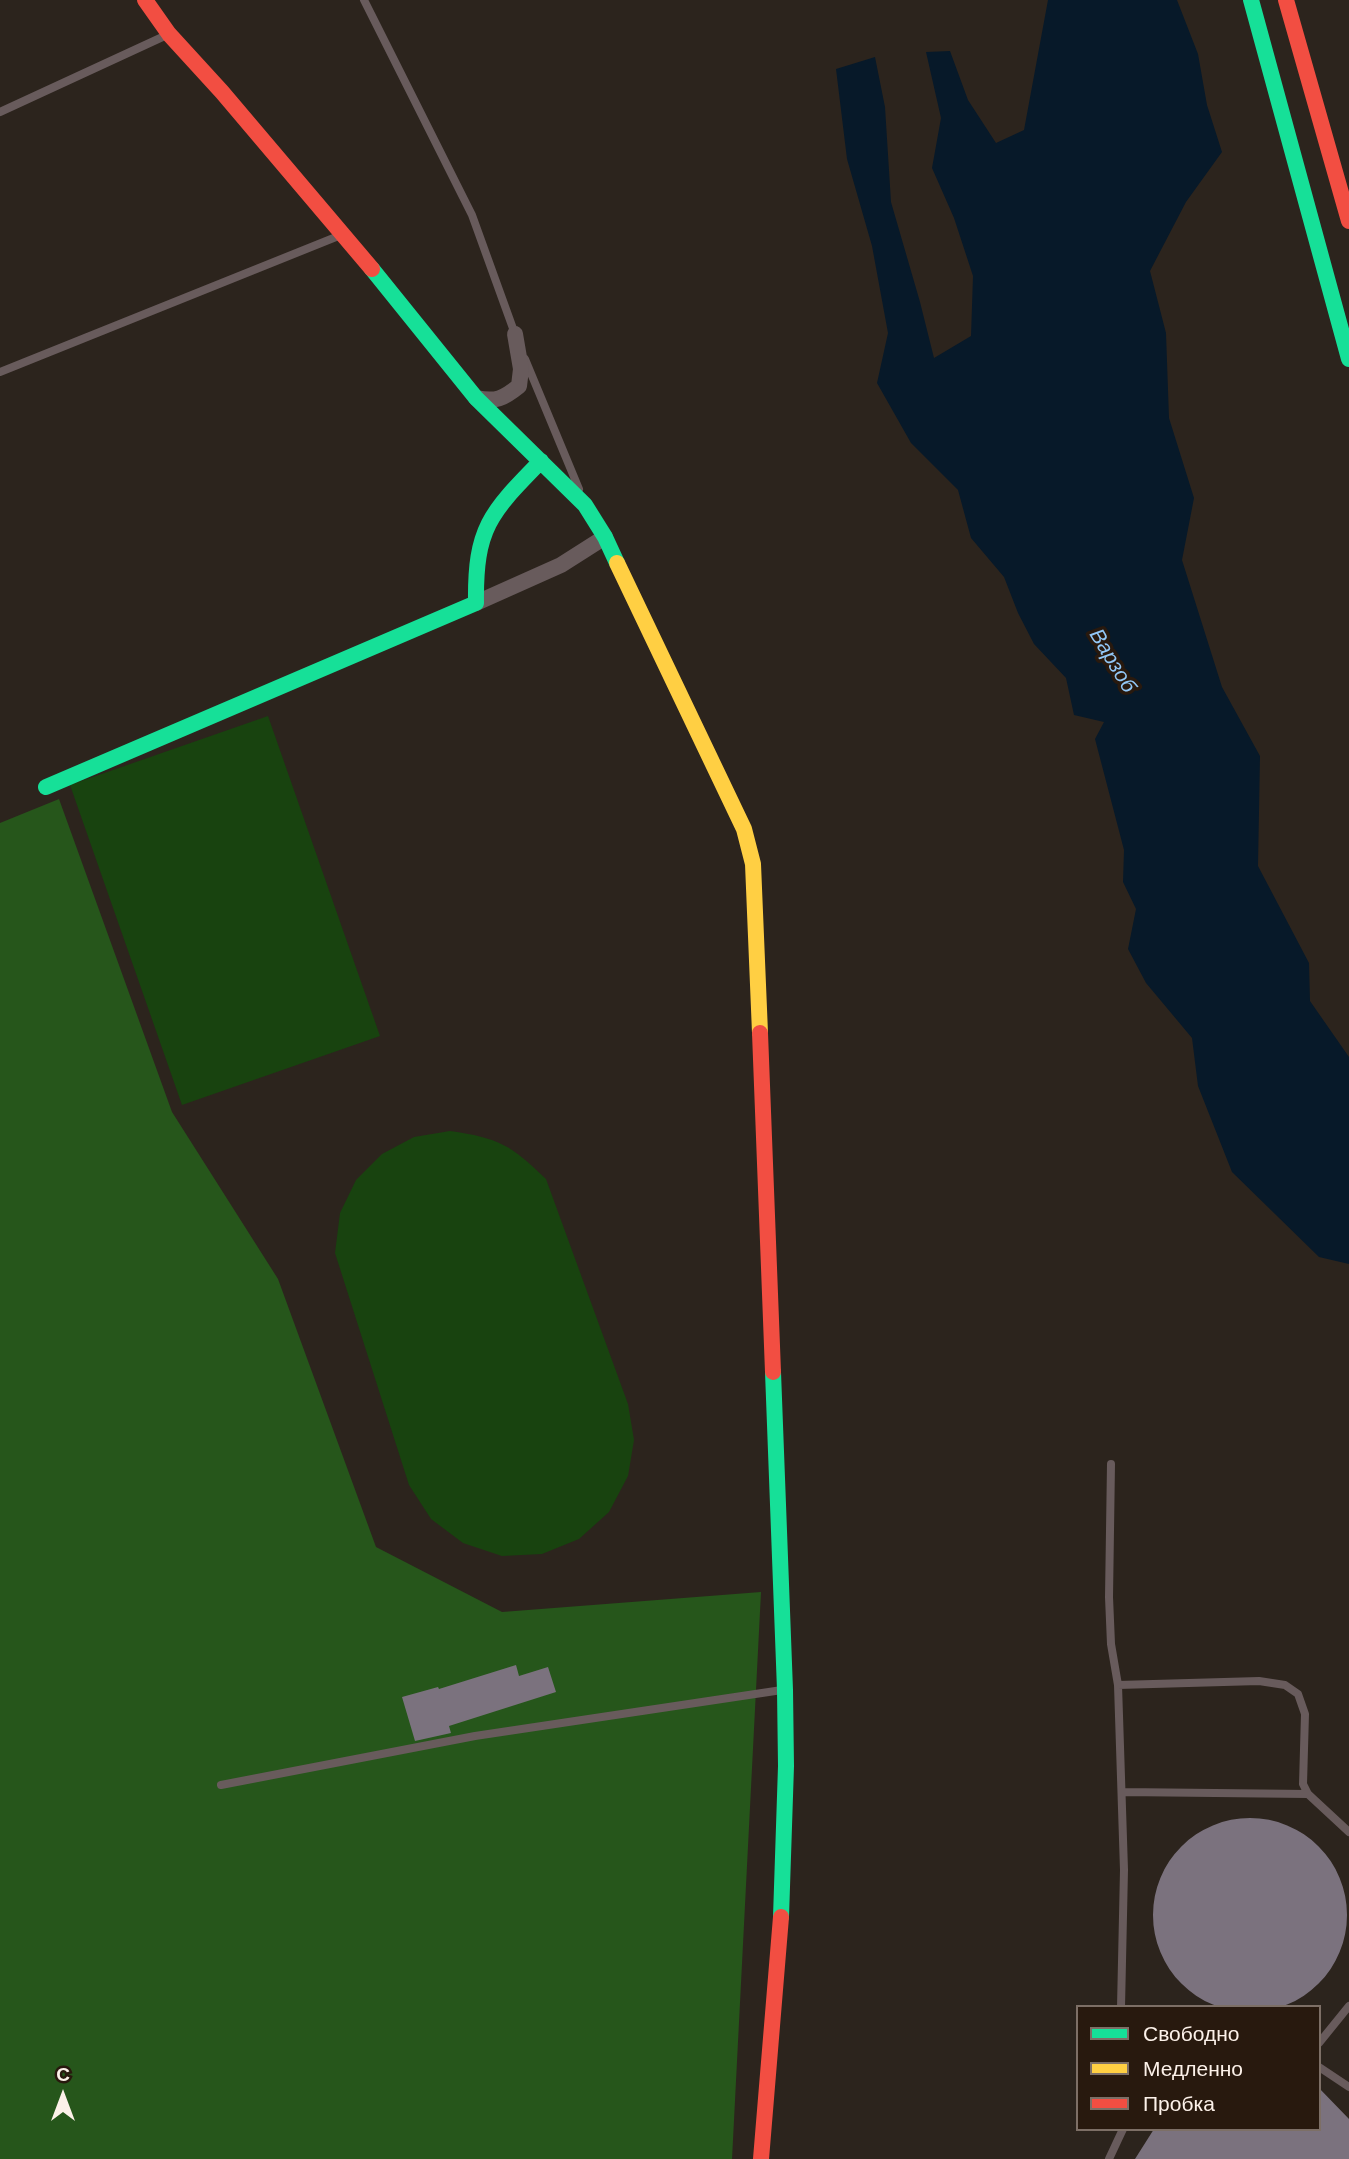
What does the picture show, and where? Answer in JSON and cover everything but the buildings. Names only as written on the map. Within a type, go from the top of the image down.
[{"type":"street","points":[[145,0],[169,34],[344,234],[476,398],[585,505],[605,537],[744,829],[753,864],[786,1766],[781,1929],[761,2159]]},
{"type":"street","points":[[1251,0],[1349,359]]},
{"type":"street","points":[[1286,0],[1349,221]]},
{"type":"street","points":[[476,398],[493,402],[519,386],[521,369],[514,334]]},
{"type":"street","points":[[476,603],[477,557],[484,532],[500,503],[541,461]]},
{"type":"street","points":[[46,787],[561,565],[605,537]]},
{"type":"lane","points":[[364,0],[472,215],[514,334],[585,505]]},
{"type":"lane","points":[[0,113],[169,34]]},
{"type":"lane","points":[[0,372],[344,234]]},
{"type":"lane","points":[[1111,1464],[1110,1621],[1118,1685],[1124,1870],[1121,2005]]},
{"type":"lane","points":[[1118,1685],[1259,1681],[1284,1685],[1298,1694],[1305,1714],[1303,1784],[1308,1794],[1349,1832]]},
{"type":"lane","points":[[221,1784],[475,1736],[785,1690]]},
{"type":"lane","points":[[1122,1792],[1308,1794]]},
{"type":"lane","points":[[1321,2041],[1349,2006]]},
{"type":"lane","points":[[1321,2068],[1349,2087]]},
{"type":"lane","points":[[1109,2159],[1122,2131]]},
{"type":"green space","points":[[268,716],[380,1036],[182,1105],[70,785]]},
{"type":"green space","points":[[59,799],[172,1112],[278,1279],[376,1547],[502,1612],[761,1592],[732,2159],[0,2159],[0,823]]},
{"type":"green space","points":[[450,1131],[493,1140],[503,1145],[523,1158],[546,1179],[628,1404],[634,1440],[628,1476],[609,1512],[579,1539],[542,1554],[502,1556],[463,1543],[431,1519],[409,1485],[335,1253],[340,1213],[356,1180],[382,1154],[414,1137]]},
{"type":"water","name":"Варзоб","points":[[1048,0],[1177,0],[1198,54],[1207,105],[1222,152],[1186,202],[1150,271],[1166,333],[1169,418],[1194,498],[1182,560],[1222,687],[1260,756],[1258,866],[1309,963],[1310,1001],[1349,1057],[1349,1264],[1319,1257],[1232,1172],[1198,1086],[1192,1038],[1146,983],[1128,949],[1136,909],[1123,882],[1124,850],[1095,739],[1104,722],[1074,715],[1066,678],[1034,644],[1004,577],[971,538],[958,490],[911,443],[877,383],[888,333],[872,246],[847,159],[836,69],[875,57],[885,107],[891,202],[934,358],[971,336],[973,276],[954,218],[932,168],[941,118],[926,52],[950,51],[968,100],[996,143],[1024,130]]},
{"type":"traffic: fast","points":[[1251,0],[1349,359]]},
{"type":"traffic: fast","points":[[372,269],[476,398],[585,505],[617,563]]},
{"type":"traffic: fast","points":[[46,787],[476,603],[479,556],[489,523],[509,495],[541,461]]},
{"type":"traffic: fast","points":[[773,1372],[785,1690],[786,1766],[781,1917]]},
{"type":"traffic: slow","points":[[617,563],[744,829],[753,864],[760,1033]]},
{"type":"traffic: jam","points":[[145,0],[169,34],[222,92],[372,269]]},
{"type":"traffic: jam","points":[[1286,0],[1349,221]]},
{"type":"traffic: jam","points":[[760,1033],[773,1372]]},
{"type":"traffic: jam","points":[[761,2159],[781,1917]]}]
